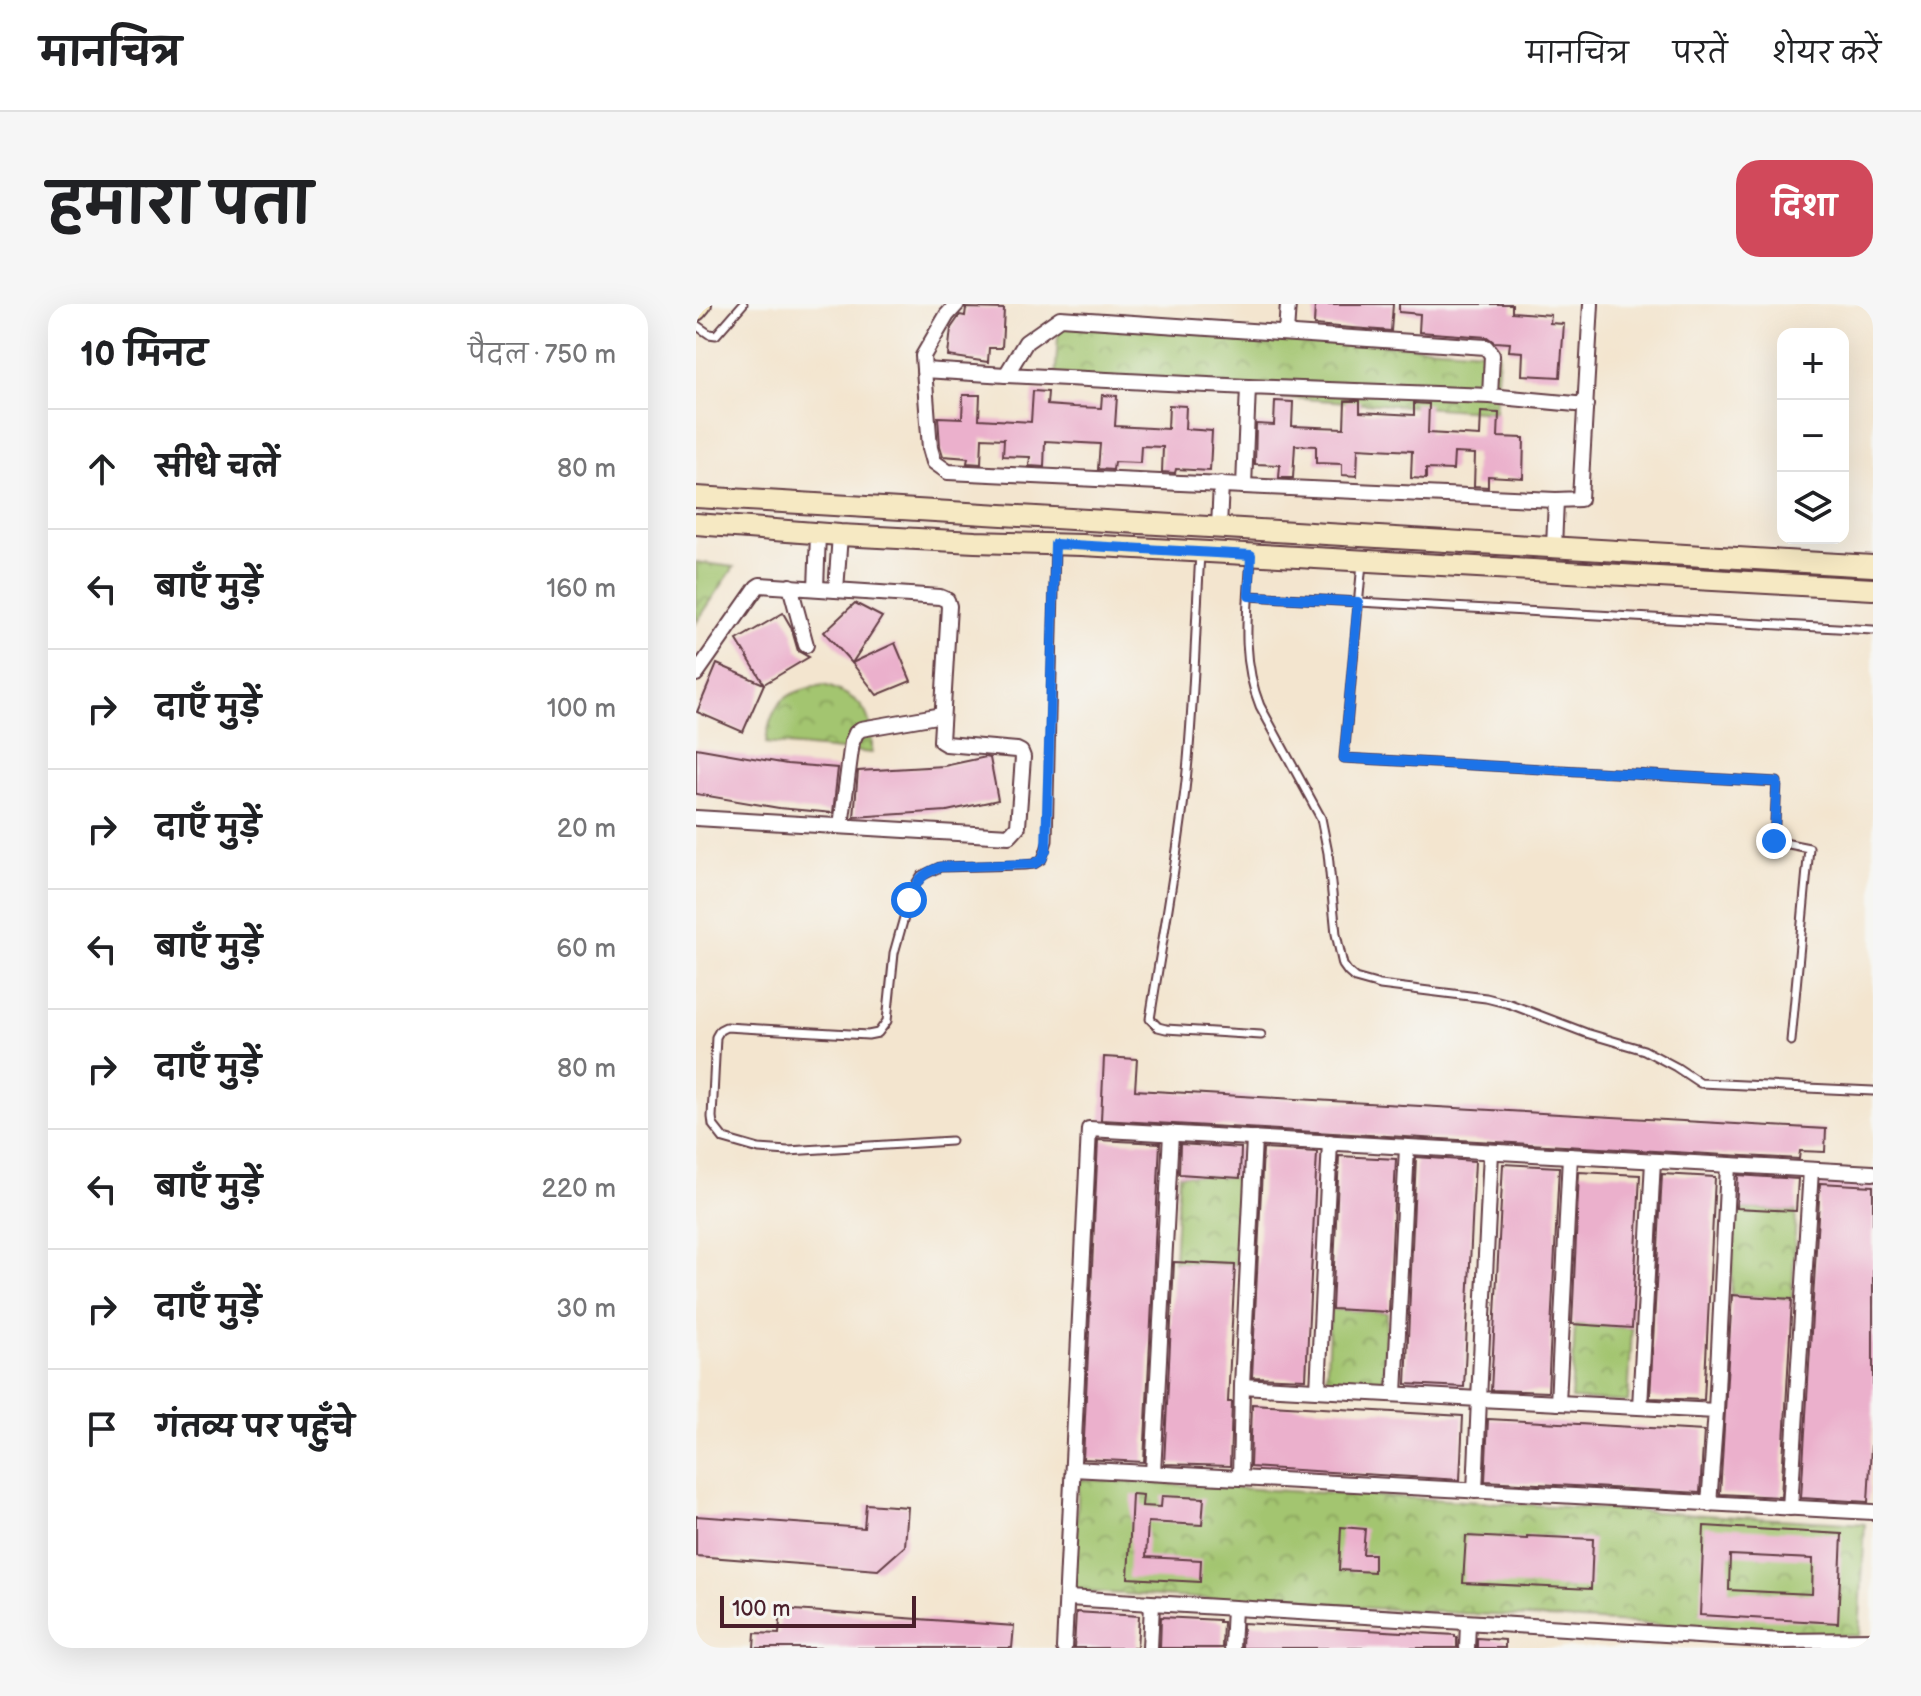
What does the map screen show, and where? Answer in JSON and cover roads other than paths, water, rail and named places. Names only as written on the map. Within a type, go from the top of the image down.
[{"type":"street","points":[[701,304],[701,325]]},
{"type":"street","points":[[957,304],[923,356],[930,448],[934,462],[948,472],[1556,500],[1580,499],[1591,304]]},
{"type":"street","points":[[1286,333],[1288,304]]},
{"type":"street","points":[[1006,375],[1026,342],[1060,318],[1486,347],[1492,355],[1490,396]]},
{"type":"street","points":[[924,370],[1490,396],[1586,405]]},
{"type":"street","points":[[1244,486],[1248,387]]},
{"type":"street","points":[[1219,527],[1221,484]]},
{"type":"street","points":[[696,497],[1873,566]]},
{"type":"street","points":[[1554,547],[1556,500]]},
{"type":"street","points":[[1000,542],[1001,515]]},
{"type":"street","points":[[696,524],[818,534],[1873,589]]},
{"type":"street","points":[[816,588],[818,534]]},
{"type":"street","points":[[836,590],[840,535]]},
{"type":"street","points":[[696,674],[760,585],[940,597],[947,600],[949,606],[941,741],[1017,750],[1022,754],[1018,826],[1009,836],[696,818]]},
{"type":"street","points":[[790,586],[806,645]]},
{"type":"street","points":[[841,826],[852,742],[856,733],[861,729],[942,715]]},
{"type":"street","points":[[1064,1648],[1089,1129],[1873,1173]]},
{"type":"street","points":[[1153,1473],[1171,1133]]},
{"type":"street","points":[[1240,1478],[1254,1138]]},
{"type":"street","points":[[1318,1390],[1330,1142]]},
{"type":"street","points":[[1395,1394],[1407,1147]]},
{"type":"street","points":[[1475,1491],[1491,1152]]},
{"type":"street","points":[[1558,1403],[1570,1156]]},
{"type":"street","points":[[1640,1407],[1653,1161]]},
{"type":"street","points":[[1709,1504],[1728,1165]]},
{"type":"street","points":[[1790,1508],[1811,1170]]},
{"type":"street","points":[[1242,1386],[1716,1411]]},
{"type":"street","points":[[1073,1469],[1873,1512]]},
{"type":"street","points":[[1068,1598],[1468,1623],[1700,1642],[1781,1645],[1873,1640]]},
{"type":"street","points":[[1150,1648],[1152,1604]]},
{"type":"street","points":[[1232,1648],[1234,1608]]},
{"type":"street","points":[[1467,1648],[1468,1623]]},
{"type":"lane","points":[[701,325],[719,334],[743,304]]},
{"type":"lane","points":[[951,1141],[788,1151],[759,1149],[724,1139],[713,1125],[712,1117],[716,1037],[726,1027],[878,1033],[887,1021],[894,953],[909,900],[921,876],[940,867],[1024,865],[1042,859],[1048,841],[1055,544]]},
{"type":"lane","points":[[1200,552],[1195,681],[1185,792],[1150,1019],[1158,1027],[1166,1029],[1261,1035]]},
{"type":"lane","points":[[1251,555],[1246,641],[1252,688],[1321,818],[1328,853],[1336,934],[1343,965],[1348,972],[1355,978],[1380,985],[1486,998],[1510,1004],[1586,1033],[1644,1050],[1700,1083],[1873,1091]]},
{"type":"lane","points":[[1362,560],[1344,758],[1777,782],[1774,841],[1809,848],[1791,1041]]},
{"type":"lane","points":[[1249,596],[1873,630]]}]
